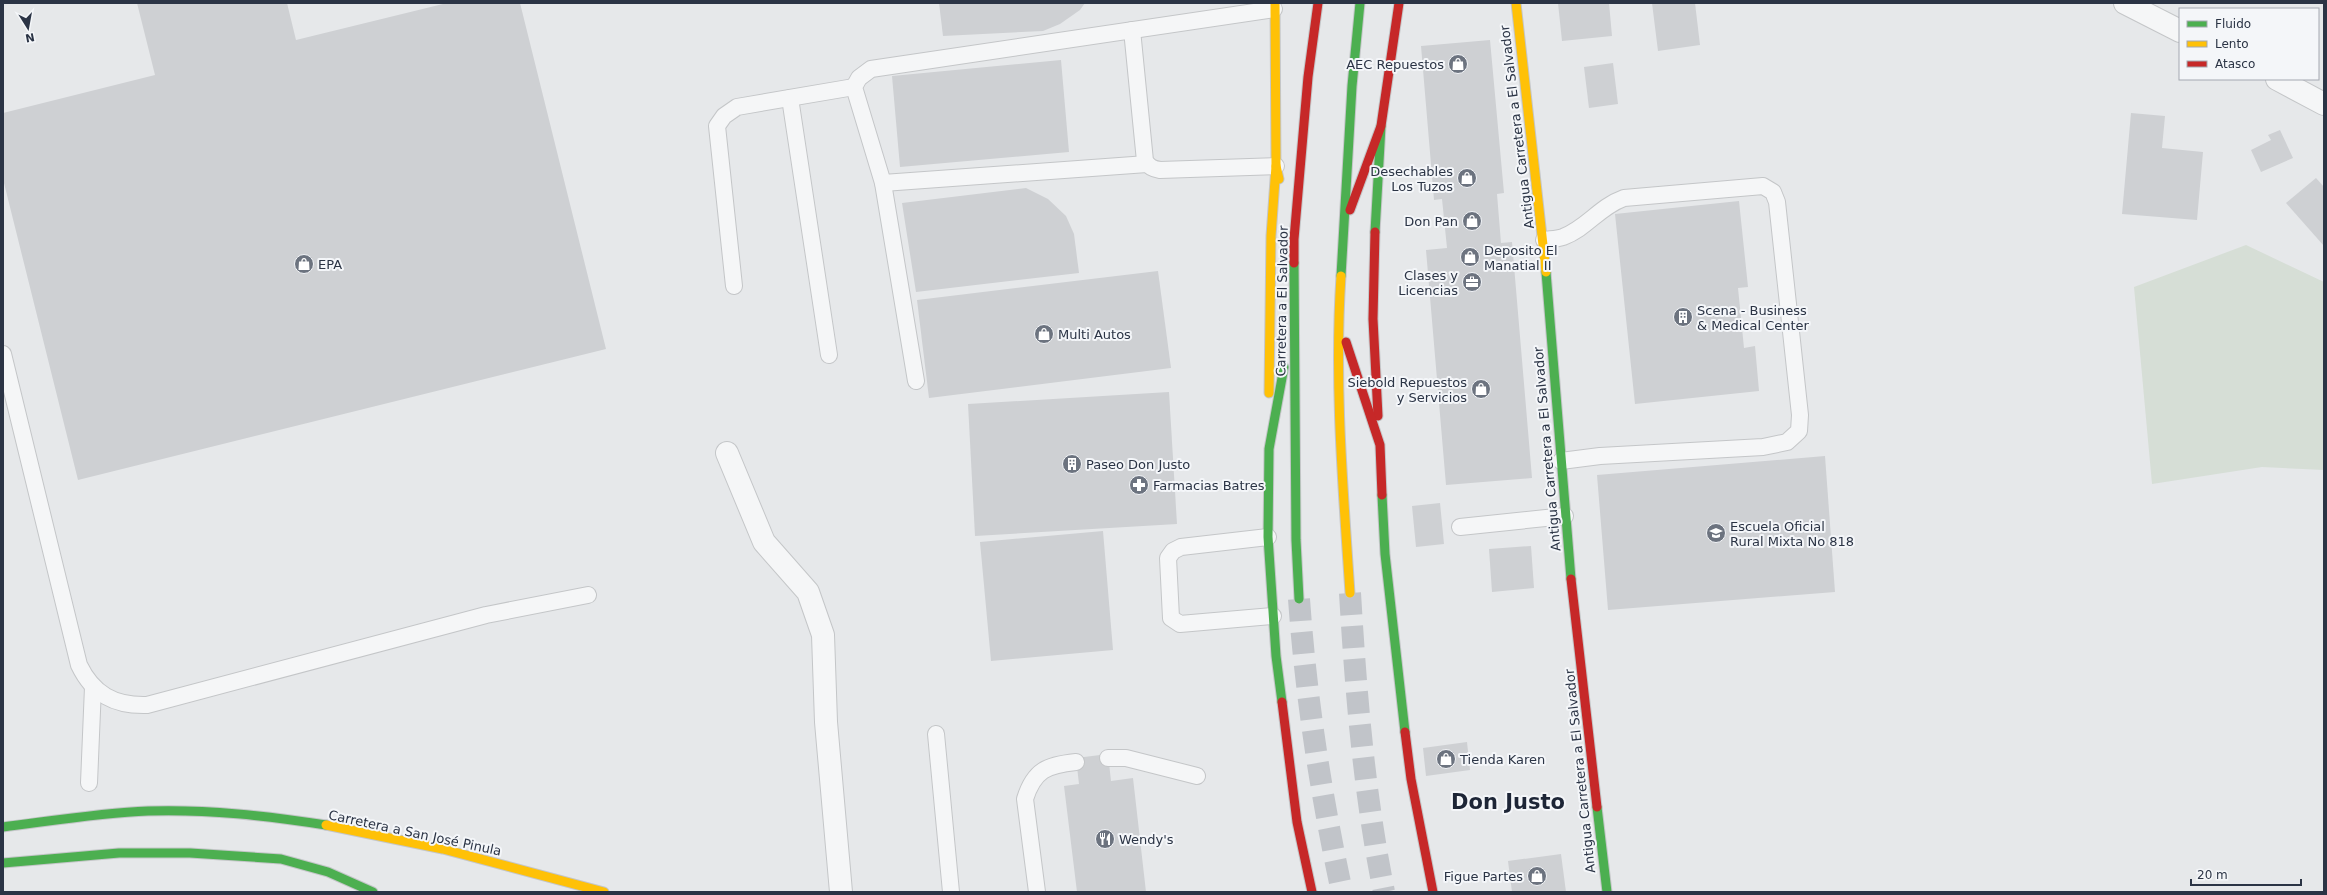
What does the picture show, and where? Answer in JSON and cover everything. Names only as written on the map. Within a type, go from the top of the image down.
[{"type":"main road","name":"Carretera a El Salvador","points":[[1299,599],[1296,540],[1293,319],[1294,239],[1308,77],[1318,3]]},
{"type":"main road","points":[[1350,593],[1341,450],[1338,318],[1341,234],[1360,3]]},
{"type":"main road","points":[[1399,3],[1381,126],[1375,237],[1373,319],[1385,554],[1396,668],[1411,779],[1433,892]]},
{"type":"main road","name":"Antigua Carretera a El Salvador","points":[[1516,3],[1544,240],[1565,516],[1607,892]]},
{"type":"main road","points":[[1274,6],[1276,166],[1271,236],[1268,537],[1276,656],[1297,822],[1312,892]]},
{"type":"main road","points":[[1341,234],[1381,126]]},
{"type":"main road","points":[[1276,166],[1283,195]]},
{"type":"main road","points":[[1286,210],[1294,239]]},
{"type":"main road","points":[[1338,318],[1380,445]]},
{"type":"main road","points":[[1269,449],[1293,319]]},
{"type":"main road","name":"Carretera a San José Pinula","points":[[3,827],[88,816],[168,811],[259,816],[358,831],[453,852],[604,892]]},
{"type":"main road","points":[[3,863],[119,853],[190,853],[281,859],[328,872],[373,892]]},
{"type":"street","points":[[2125,3],[2179,30]]},
{"type":"street","points":[[2279,80],[2324,104]]},
{"type":"street","points":[[727,453],[764,542],[808,592],[823,635],[826,722],[841,892]]},
{"type":"lane","points":[[916,381],[883,183],[854,87],[859,78],[871,69],[1132,30],[1274,6]]},
{"type":"lane","points":[[1132,30],[1145,161],[1147,164],[1153,169],[1160,170],[1276,166]]},
{"type":"lane","points":[[734,286],[717,126],[724,116],[737,107],[854,87]]},
{"type":"lane","points":[[790,98],[829,355]]},
{"type":"lane","points":[[883,183],[1147,164]]},
{"type":"lane","points":[[1544,240],[1563,237],[1583,226],[1610,203],[1624,198],[1764,186],[1772,192],[1777,202],[1800,415],[1799,431],[1787,442],[1763,447],[1600,456],[1561,461]]},
{"type":"lane","points":[[3,354],[79,665],[92,687],[103,696],[117,702],[131,705],[146,705],[486,615],[588,595]]},
{"type":"lane","points":[[1460,527],[1565,516]]},
{"type":"lane","points":[[1268,537],[1181,548],[1174,551],[1168,558],[1172,618],[1180,624],[1273,616]]},
{"type":"lane","points":[[89,783],[92,687]]},
{"type":"lane","points":[[936,734],[951,892]]},
{"type":"lane","points":[[1108,758],[1126,758],[1197,776]]},
{"type":"lane","points":[[1037,892],[1025,799],[1029,785],[1041,771],[1053,764],[1076,762]]},
{"type":"shaded area","points":[[2246,245],[2324,282],[2324,470],[2262,467],[2152,484],[2134,287]]},
{"type":"building","name":"EPA","points":[[137,3],[287,3],[296,40],[447,3],[520,3],[606,349],[78,480],[3,179],[3,113],[155,75]]},
{"type":"building","points":[[939,3],[1085,3],[1080,10],[1060,24],[1043,31],[943,36]]},
{"type":"building","points":[[1558,3],[1609,3],[1612,36],[1562,41]]},
{"type":"building","points":[[1652,3],[1695,3],[1700,45],[1658,51]]},
{"type":"building","points":[[1490,40],[1504,193],[1497,194],[1501,243],[1512,242],[1532,478],[1446,485],[1426,250],[1447,248],[1442,199],[1434,200],[1421,46]]},
{"type":"building","points":[[1061,60],[1069,152],[900,167],[892,76]]},
{"type":"building","points":[[1613,63],[1618,104],[1589,108],[1584,67]]},
{"type":"building","points":[[2131,113],[2165,116],[2162,148],[2203,152],[2197,220],[2122,214]]},
{"type":"building","points":[[2280,130],[2293,158],[2261,172],[2251,150],[2271,140],[2268,135]]},
{"type":"building","points":[[2316,178],[2324,187],[2324,246],[2286,203]]},
{"type":"building","points":[[1026,188],[1048,199],[1066,216],[1074,234],[1079,273],[916,292],[902,203]]},
{"type":"building","name":"Scena - Business & Medical Center","points":[[1739,201],[1748,287],[1738,288],[1744,348],[1755,346],[1759,391],[1635,404],[1615,214]]},
{"type":"building","name":"Multi Autos","points":[[1158,271],[1171,368],[929,398],[917,300]]},
{"type":"building","name":"Paseo Don Justo","points":[[1169,392],[1177,524],[975,536],[968,404]]},
{"type":"building","name":"Escuela Oficial Rural Mixta No 818","points":[[1825,456],[1835,592],[1608,610],[1597,475]]},
{"type":"building","points":[[1440,503],[1444,544],[1416,547],[1412,506]]},
{"type":"building","points":[[1103,531],[1113,650],[991,661],[980,542]]},
{"type":"building","points":[[1531,546],[1534,588],[1492,592],[1489,549]]},
{"type":"building","name":"Tienda Karen","points":[[1467,742],[1470,770],[1426,776],[1423,748]]},
{"type":"building","name":"Wendy's","points":[[1108,754],[1111,781],[1133,778],[1146,892],[1077,892],[1064,786],[1079,784],[1076,758]]},
{"type":"building","name":"Figue Partes","points":[[1561,854],[1566,892],[1512,892],[1508,861]]},
{"type":"tunnel","points":[[1350,593],[1355,668],[1366,781],[1384,892]]},
{"type":"tunnel","points":[[1299,599],[1315,746],[1327,819],[1342,892]]},
{"type":"traffic: fast","points":[[1341,276],[1352,86],[1360,3]]},
{"type":"traffic: fast","points":[[1375,232],[1381,126]]},
{"type":"traffic: fast","points":[[1294,263],[1296,540],[1299,599]]},
{"type":"traffic: fast","points":[[1546,272],[1571,579]]},
{"type":"traffic: fast","points":[[1282,702],[1276,656],[1268,537],[1269,449],[1284,367]]},
{"type":"traffic: fast","points":[[1382,495],[1385,554],[1405,732]]},
{"type":"traffic: fast","points":[[1597,807],[1607,892]]},
{"type":"traffic: fast","points":[[3,827],[148,811],[215,812],[326,825]]},
{"type":"traffic: fast","points":[[3,863],[119,853],[190,853],[281,859],[328,872],[373,892]]},
{"type":"traffic: slow","points":[[1275,3],[1276,166],[1279,179]]},
{"type":"traffic: slow","points":[[1516,3],[1546,272]]},
{"type":"traffic: slow","points":[[1269,393],[1271,236],[1276,166]]},
{"type":"traffic: slow","points":[[1341,276],[1338,355],[1340,435],[1350,593]]},
{"type":"traffic: slow","points":[[326,825],[443,849],[604,892]]},
{"type":"traffic: jam","points":[[1294,263],[1294,239],[1308,77],[1318,3]]},
{"type":"traffic: jam","points":[[1350,210],[1381,126],[1399,3]]},
{"type":"traffic: jam","points":[[1375,232],[1373,319],[1378,416]]},
{"type":"traffic: jam","points":[[1346,342],[1380,445],[1382,495]]},
{"type":"traffic: jam","points":[[1571,579],[1597,807]]},
{"type":"traffic: jam","points":[[1282,702],[1297,822],[1312,892]]},
{"type":"traffic: jam","points":[[1405,732],[1411,779],[1433,892]]},
{"type":"place","name":"AEC Repuestos","points":[[1458,64]]},
{"type":"place","name":"Desechables Los Tuzos","points":[[1467,178]]},
{"type":"place","name":"Don Pan","points":[[1472,221]]},
{"type":"place","name":"Deposito El Manatial II","points":[[1470,257]]},
{"type":"place","name":"EPA","points":[[304,264]]},
{"type":"place","name":"Clases y Licencias","points":[[1472,282]]},
{"type":"place","name":"Scena - Business & Medical Center","points":[[1683,317]]},
{"type":"place","name":"Multi Autos","points":[[1044,334]]},
{"type":"place","name":"Siebold Repuestos y Servicios","points":[[1481,389]]},
{"type":"place","name":"Paseo Don Justo","points":[[1072,464]]},
{"type":"place","name":"Farmacias Batres","points":[[1139,485]]},
{"type":"place","name":"Escuela Oficial Rural Mixta No 818","points":[[1716,533]]},
{"type":"place","name":"Tienda Karen","points":[[1446,759]]},
{"type":"place","name":"Wendy's","points":[[1105,839]]},
{"type":"place","name":"Figue Partes","points":[[1537,876]]},
{"type":"district","name":"Don Justo","points":[[1508,802]]}]
